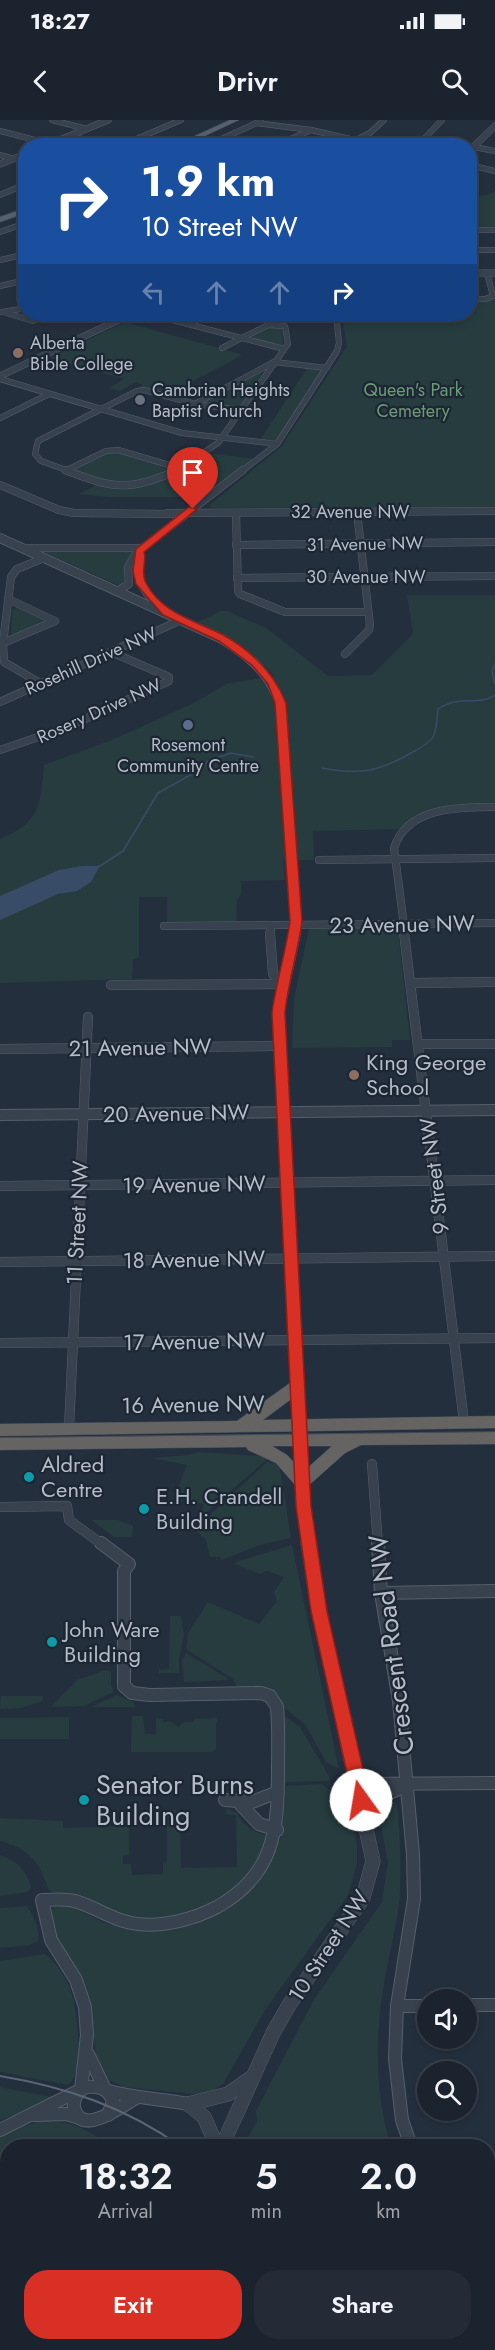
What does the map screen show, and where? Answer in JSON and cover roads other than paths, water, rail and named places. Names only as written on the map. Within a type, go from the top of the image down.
[{"type":"highway","points":[[296,1387],[278,1398],[261,1416],[237,1434],[276,1453],[288,1462],[302,1482],[339,1449],[360,1440]]},
{"type":"highway","name":"16 Avenue NW","points":[[0,1444],[299,1433],[495,1422]]},
{"type":"highway","name":"16 Avenue NW","points":[[0,1430],[69,1429],[237,1434]]},
{"type":"highway","name":"16 Avenue NW","points":[[299,1433],[360,1440],[495,1438]]},
{"type":"main road","points":[[194,138],[236,120]]},
{"type":"main road","points":[[203,138],[245,120]]},
{"type":"main road","points":[[0,220],[18,213]]},
{"type":"main road","points":[[0,228],[18,223]]},
{"type":"street","points":[[52,120],[90,128]]},
{"type":"street","points":[[65,120],[90,128]]},
{"type":"street","points":[[65,138],[108,120]]},
{"type":"street","points":[[139,138],[181,120]]},
{"type":"street","points":[[223,138],[263,120]]},
{"type":"street","points":[[360,138],[374,130],[384,120]]},
{"type":"street","points":[[425,138],[442,120]]},
{"type":"street","points":[[256,123],[311,130],[348,138]]},
{"type":"street","points":[[477,144],[495,126]]},
{"type":"street","points":[[293,138],[311,130]]},
{"type":"street","points":[[0,131],[24,138]]},
{"type":"street","points":[[70,136],[78,138]]},
{"type":"street","points":[[477,149],[495,151]]},
{"type":"street","points":[[0,155],[14,159]]},
{"type":"street","points":[[0,164],[18,157]]},
{"type":"street","points":[[477,167],[495,171]]},
{"type":"street","points":[[0,195],[18,187]]},
{"type":"street","points":[[477,230],[495,230]]},
{"type":"street","points":[[477,250],[495,250]]},
{"type":"street","points":[[0,260],[18,256]]},
{"type":"street","points":[[477,273],[495,273]]},
{"type":"street","points":[[477,299],[492,296],[487,273]]},
{"type":"street","points":[[0,286],[18,281]]},
{"type":"street","points":[[1,313],[18,310]]},
{"type":"street","points":[[1,313],[18,317]]},
{"type":"street","points":[[0,378],[117,321]]},
{"type":"street","points":[[177,321],[284,349]]},
{"type":"street","points":[[189,324],[196,321]]},
{"type":"street","points":[[117,591],[129,584],[128,567],[132,558],[140,550],[277,444],[339,348],[337,321]]},
{"type":"street","points":[[222,348],[268,325],[285,326],[288,344],[274,362],[242,410],[222,438],[183,468],[128,487],[99,483],[40,460],[34,454],[38,441],[137,390],[195,404],[242,410]]},
{"type":"street","points":[[195,404],[274,362],[327,368]]},
{"type":"street","points":[[0,378],[182,433],[277,444]]},
{"type":"street","points":[[0,418],[49,394]]},
{"type":"street","points":[[68,470],[106,451],[118,450],[183,468]]},
{"type":"street","name":"32 Avenue NW","points":[[0,485],[59,510],[74,513],[495,511]]},
{"type":"street","points":[[201,502],[207,513]]},
{"type":"street","points":[[345,654],[369,630],[366,578],[357,512]]},
{"type":"street","points":[[166,513],[174,522]]},
{"type":"street","points":[[236,513],[237,578],[240,594],[275,609],[296,612],[368,612]]},
{"type":"street","name":"10 Street NW","points":[[0,538],[222,639],[249,657],[265,672],[278,695],[282,710],[296,925],[282,984],[278,1013],[296,1387],[306,1534],[319,1611],[373,1861],[363,1898],[289,2005],[253,2076],[225,2139]]},
{"type":"street","name":"31 Avenue NW","points":[[236,545],[495,542]]},
{"type":"street","points":[[23,548],[140,550]]},
{"type":"street","name":"10 Street NW","points":[[140,550],[141,556],[137,571],[141,584],[167,613]]},
{"type":"street","points":[[40,683],[4,662],[3,644],[11,577],[14,572],[44,558]]},
{"type":"street","name":"30 Avenue NW","points":[[237,578],[495,576]]},
{"type":"street","points":[[3,644],[55,621],[8,599]]},
{"type":"street","name":"Rosehill Drive NW","points":[[0,702],[181,620]]},
{"type":"street","name":"Rosery Drive NW","points":[[0,750],[73,726],[169,681],[169,677],[111,652]]},
{"type":"street","name":"9 Street NW","points":[[464,1422],[394,848],[397,837],[407,826],[418,819],[455,808],[495,807]]},
{"type":"street","points":[[319,860],[495,858]]},
{"type":"street","name":"23 Avenue NW","points":[[164,926],[495,923]]},
{"type":"street","name":"10 Street NW","points":[[270,925],[273,974],[282,984]]},
{"type":"street","points":[[411,983],[495,981]]},
{"type":"street","points":[[111,986],[282,984]]},
{"type":"street","name":"11 Street NW","points":[[69,1429],[88,1017]]},
{"type":"street","points":[[418,1044],[495,1044]]},
{"type":"street","name":"21 Avenue NW","points":[[0,1049],[280,1046]]},
{"type":"street","name":"20 Avenue NW","points":[[0,1115],[495,1110]]},
{"type":"street","name":"19 Avenue NW","points":[[0,1186],[495,1180]]},
{"type":"street","name":"18 Avenue NW","points":[[0,1262],[495,1256]]},
{"type":"street","name":"17 Avenue NW","points":[[0,1343],[495,1338]]},
{"type":"street","name":"Crescent Road NW","points":[[372,1464],[381,1593],[399,1701],[408,1785],[414,1899],[397,2006],[395,2059],[402,2120],[409,2139]]},
{"type":"street","points":[[0,1507],[67,1506],[69,1520],[129,1564],[124,1571],[123,1606],[124,1686],[128,1691],[150,1695],[261,1693],[270,1696],[275,1701],[278,1712],[277,1830],[269,1856],[243,1889],[223,1905],[179,1921],[150,1924],[124,1923],[66,1899],[42,1900],[45,1924],[53,1946],[77,1982],[86,2021],[87,2051],[79,2091],[73,2106],[81,2119]]},
{"type":"street","points":[[381,1593],[495,1591]]},
{"type":"street","points":[[357,1784],[495,1783]]},
{"type":"street","points":[[365,1817],[375,1799],[408,1785]]},
{"type":"street","points":[[241,1805],[264,1799],[278,1792]]},
{"type":"street","points":[[225,1800],[241,1805],[259,1824],[277,1830]]},
{"type":"street","points":[[477,2005],[495,2005]]},
{"type":"street","points":[[397,2006],[417,2006]]},
{"type":"street","points":[[87,2051],[113,2102],[108,2115]]},
{"type":"street","points":[[188,2104],[228,2094],[253,2076]]},
{"type":"street","points":[[0,2130],[79,2091],[96,2086],[136,2098],[163,2098],[188,2104],[202,2112],[214,2139]]},
{"type":"street","points":[[29,2115],[66,2114],[81,2119],[99,2120],[136,2098]]},
{"type":"water","points":[[100,866],[91,882],[77,891],[58,894],[0,920],[0,896],[59,870]]},
{"type":"waterway","points":[[495,664],[492,671],[495,684]]},
{"type":"waterway","points":[[322,768],[358,771],[388,764],[431,740],[438,709],[454,702],[482,700],[495,695]]},
{"type":"waterway","points":[[100,866],[123,851],[158,793],[194,773],[208,761],[231,753],[253,757]]},
{"type":"tram line","points":[[0,2076],[48,2086],[94,2100],[138,2120],[170,2139]]},
{"type":"place","name":"Alberta Bible College","points":[[18,353]]},
{"type":"place","name":"Cambrian Heights Baptist Church","points":[[140,400]]},
{"type":"place","name":"Rosemont Community Centre","points":[[188,725]]},
{"type":"place","name":"King George School","points":[[354,1075]]},
{"type":"place","name":"Aldred Centre","points":[[29,1477]]},
{"type":"place","name":"E.H. Crandell Building","points":[[144,1509]]},
{"type":"place","name":"John Ware Building","points":[[52,1642]]},
{"type":"place","name":"Senator Burns Building","points":[[84,1800]]},
{"type":"park label","name":"Queen's Park Cemetery","points":[[413,400]]}]
